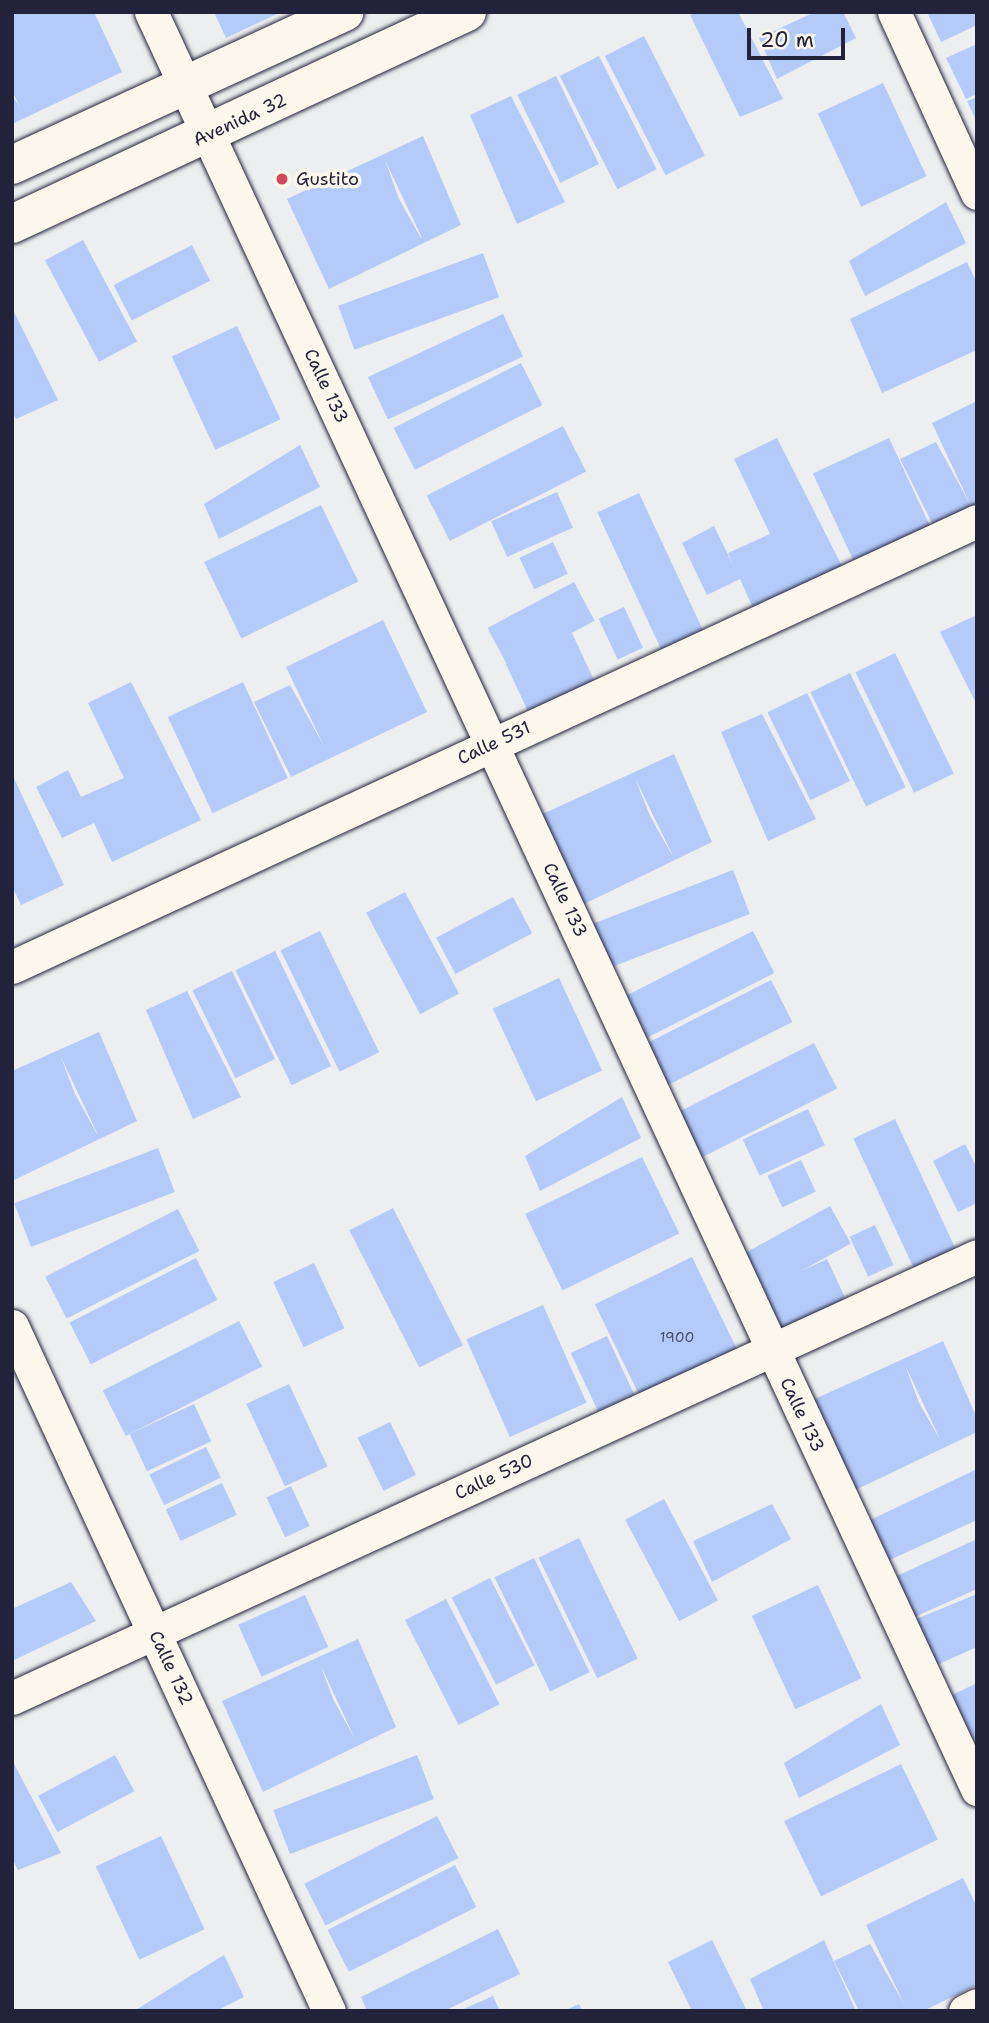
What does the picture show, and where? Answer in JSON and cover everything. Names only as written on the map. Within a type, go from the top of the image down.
[{"type":"main road","points":[[12,165],[344,12]]},
{"type":"main road","name":"Avenida 32","points":[[12,224],[209,135],[467,12]]},
{"type":"street","name":"Calle 133","points":[[151,12],[977,1789]]},
{"type":"street","points":[[894,12],[977,192]]},
{"type":"street","name":"Calle 531","points":[[12,967],[977,521]]},
{"type":"street","name":"Calle 530","points":[[12,1698],[977,1256]]},
{"type":"street","name":"Calle 132","points":[[12,1326],[329,2011]]},
{"type":"street","points":[[965,2011],[977,2005]]},
{"type":"building","points":[[12,12],[94,12],[122,72],[12,124],[12,95],[20,107],[12,91]]},
{"type":"building","points":[[214,12],[281,12],[226,38]]},
{"type":"building","points":[[696,12],[738,12],[783,99],[740,117],[690,15]]},
{"type":"building","points":[[815,12],[843,12],[856,38],[777,79],[759,38]]},
{"type":"building","points":[[927,12],[977,12],[977,25],[941,42]]},
{"type":"building","points":[[644,36],[705,155],[666,175],[605,56]]},
{"type":"building","points":[[977,44],[977,94],[966,99],[946,58]]},
{"type":"building","points":[[599,56],[657,169],[617,189],[560,76]]},
{"type":"building","points":[[556,76],[599,164],[560,183],[517,95]]},
{"type":"building","points":[[883,83],[927,176],[861,207],[818,113]]},
{"type":"building","points":[[511,96],[565,202],[517,224],[470,115]]},
{"type":"building","points":[[977,97],[977,122],[967,101]]},
{"type":"building","points":[[423,136],[461,225],[329,289],[287,199]],"holes":[[[385,160],[422,238],[399,199]]]},
{"type":"building","points":[[946,202],[966,243],[865,296],[849,261]]},
{"type":"building","points":[[83,240],[137,342],[99,362],[45,260]]},
{"type":"building","points":[[192,245],[210,281],[132,321],[114,285]]},
{"type":"building","points":[[483,253],[499,297],[354,350],[338,306]]},
{"type":"building","points":[[967,262],[977,283],[977,350],[882,393],[850,319]]},
{"type":"building","points":[[12,308],[58,400],[16,419],[12,412]]},
{"type":"building","points":[[503,314],[523,357],[388,420],[368,377]]},
{"type":"building","points":[[237,326],[281,419],[215,450],[172,356]]},
{"type":"building","points":[[521,363],[542,405],[415,470],[394,428]]},
{"type":"building","points":[[977,401],[977,514],[937,533],[900,459],[936,442],[970,504],[932,423]]},
{"type":"building","points":[[563,426],[586,471],[450,541],[427,495]]},
{"type":"building","points":[[777,438],[847,576],[758,619],[740,579],[707,595],[682,543],[714,526],[735,569],[728,553],[770,534],[734,459]]},
{"type":"building","points":[[889,438],[934,535],[858,570],[813,473]]},
{"type":"building","points":[[300,445],[320,487],[219,539],[204,504]]},
{"type":"building","points":[[557,492],[573,528],[507,557],[491,521]]},
{"type":"building","points":[[639,493],[704,633],[662,652],[597,512]]},
{"type":"building","points":[[321,505],[358,581],[241,638],[204,562]]},
{"type":"building","points":[[553,542],[568,574],[534,589],[519,558]]},
{"type":"building","points":[[574,582],[595,621],[508,667],[487,628]]},
{"type":"building","points":[[624,607],[643,648],[618,660],[599,619]]},
{"type":"building","points":[[977,615],[977,705],[940,632]]},
{"type":"building","points":[[383,620],[427,712],[291,777],[254,702],[290,685],[324,746],[286,667]]},
{"type":"building","points":[[572,633],[596,685],[530,716],[506,664]]},
{"type":"building","points":[[895,653],[954,773],[914,793],[855,672]]},
{"type":"building","points":[[850,673],[906,787],[866,806],[810,692]]},
{"type":"building","points":[[131,682],[201,820],[112,862],[94,823],[62,838],[36,787],[68,770],[81,797],[124,778],[88,703]]},
{"type":"building","points":[[243,682],[288,778],[213,813],[168,717]]},
{"type":"building","points":[[807,693],[850,781],[810,800],[767,712]]},
{"type":"building","points":[[762,714],[816,819],[768,841],[721,732]]},
{"type":"building","points":[[674,754],[712,842],[580,906],[538,816]],"holes":[[[635,778],[672,855],[650,816]]]},
{"type":"building","points":[[12,774],[64,885],[21,905],[12,886]]},
{"type":"building","points":[[733,870],[750,914],[607,969],[590,925]]},
{"type":"building","points":[[405,892],[459,994],[420,1014],[366,913]]},
{"type":"building","points":[[513,897],[532,933],[455,974],[436,938]]},
{"type":"building","points":[[320,931],[379,1052],[340,1072],[280,950]]},
{"type":"building","points":[[753,931],[774,973],[642,1040],[621,998]]},
{"type":"building","points":[[275,951],[331,1066],[292,1085],[235,970]]},
{"type":"building","points":[[232,971],[275,1059],[235,1078],[192,990]]},
{"type":"building","points":[[559,978],[602,1070],[536,1101],[493,1009]]},
{"type":"building","points":[[771,980],[792,1022],[666,1086],[644,1044]]},
{"type":"building","points":[[187,991],[241,1097],[193,1119],[146,1010]]},
{"type":"building","points":[[99,1032],[137,1121],[12,1181],[12,1071]],"holes":[[[60,1055],[97,1134],[75,1094]]]},
{"type":"building","points":[[814,1043],[837,1088],[701,1158],[678,1112]]},
{"type":"building","points":[[622,1097],[641,1138],[540,1191],[525,1156]]},
{"type":"building","points":[[808,1109],[825,1145],[760,1176],[743,1139]]},
{"type":"building","points":[[895,1119],[960,1259],[918,1278],[853,1138]]},
{"type":"building","points":[[965,1144],[977,1168],[977,1203],[958,1212],[933,1161]]},
{"type":"building","points":[[158,1148],[175,1192],[31,1247],[14,1203]]},
{"type":"building","points":[[642,1157],[679,1233],[562,1290],[525,1214]]},
{"type":"building","points":[[801,1160],[816,1192],[782,1207],[767,1176]]},
{"type":"building","points":[[830,1206],[851,1244],[765,1291],[744,1254]]},
{"type":"building","points":[[393,1208],[463,1345],[419,1367],[349,1230]]},
{"type":"building","points":[[178,1209],[199,1251],[67,1319],[45,1277]]},
{"type":"building","points":[[875,1225],[894,1265],[868,1277],[850,1237]]},
{"type":"building","points":[[692,1257],[737,1349],[640,1396],[595,1304]]},
{"type":"building","points":[[196,1258],[217,1300],[91,1364],[69,1322]]},
{"type":"building","points":[[827,1259],[851,1311],[785,1342],[761,1290]]},
{"type":"building","points":[[314,1263],[344,1328],[304,1347],[273,1282]]},
{"type":"building","points":[[543,1305],[587,1403],[510,1437],[466,1339]]},
{"type":"building","points":[[239,1321],[262,1366],[126,1436],[103,1390]]},
{"type":"building","points":[[607,1336],[634,1395],[598,1412],[571,1353]]},
{"type":"building","points":[[943,1341],[977,1418],[977,1432],[849,1493],[808,1402]],"holes":[[[905,1365],[941,1441],[919,1403]]]},
{"type":"building","points":[[289,1384],[327,1466],[285,1486],[246,1404]]},
{"type":"building","points":[[194,1404],[211,1441],[147,1471],[130,1434]]},
{"type":"building","points":[[390,1422],[416,1475],[384,1491],[358,1438]]},
{"type":"building","points":[[206,1447],[221,1478],[164,1505],[149,1475]]},
{"type":"building","points":[[977,1469],[977,1520],[883,1563],[864,1523]]},
{"type":"building","points":[[222,1483],[237,1515],[181,1541],[166,1509]]},
{"type":"building","points":[[291,1486],[310,1526],[285,1537],[267,1497]]},
{"type":"building","points":[[664,1499],[718,1601],[679,1621],[625,1520]]},
{"type":"building","points":[[772,1504],[791,1539],[712,1582],[693,1541]]},
{"type":"building","points":[[579,1538],[638,1658],[597,1678],[539,1558]]},
{"type":"building","points":[[977,1539],[977,1589],[908,1620],[888,1580]]},
{"type":"building","points":[[534,1558],[590,1672],[550,1691],[494,1577]]},
{"type":"building","points":[[490,1578],[534,1665],[496,1685],[452,1598]]},
{"type":"building","points":[[71,1582],[96,1621],[12,1661],[12,1609]]},
{"type":"building","points":[[818,1585],[862,1678],[795,1709],[752,1616]]},
{"type":"building","points":[[977,1594],[977,1647],[930,1668],[909,1622]]},
{"type":"building","points":[[305,1595],[328,1647],[261,1677],[238,1625]]},
{"type":"building","points":[[446,1599],[500,1704],[459,1725],[405,1620]]},
{"type":"building","points":[[358,1639],[396,1727],[263,1792],[222,1701]],"holes":[[[320,1664],[355,1739],[334,1701]]]},
{"type":"building","points":[[977,1683],[977,1737],[967,1742],[946,1698]]},
{"type":"building","points":[[881,1704],[900,1745],[799,1798],[784,1763]]},
{"type":"building","points":[[115,1755],[134,1791],[57,1832],[38,1796]]},
{"type":"building","points":[[417,1755],[434,1799],[290,1854],[273,1810]]},
{"type":"building","points":[[12,1760],[61,1853],[18,1870],[12,1858]]},
{"type":"building","points":[[901,1764],[938,1839],[821,1896],[784,1821]]},
{"type":"building","points":[[437,1816],[458,1858],[326,1926],[304,1884]]},
{"type":"building","points":[[161,1836],[205,1929],[139,1960],[96,1866]]},
{"type":"building","points":[[455,1865],[476,1907],[349,1972],[328,1930]]},
{"type":"building","points":[[963,1878],[977,1907],[977,1985],[923,2011],[859,2011],[834,1961],[870,1944],[905,2006],[866,1925]]},
{"type":"building","points":[[498,1929],[520,1974],[444,2011],[367,2011],[361,1997]]},
{"type":"building","points":[[712,1940],[747,2011],[692,2011],[668,1962]]},
{"type":"building","points":[[824,1940],[856,2011],[764,2011],[750,1979]]},
{"type":"building","points":[[224,1955],[244,1997],[216,2011],[134,2011]]},
{"type":"building","points":[[493,1996],[500,2011],[459,2011]]},
{"type":"building","points":[[579,2004],[582,2011],[564,2011]]},
{"type":"place","name":"Gustito","points":[[282,179]]}]
